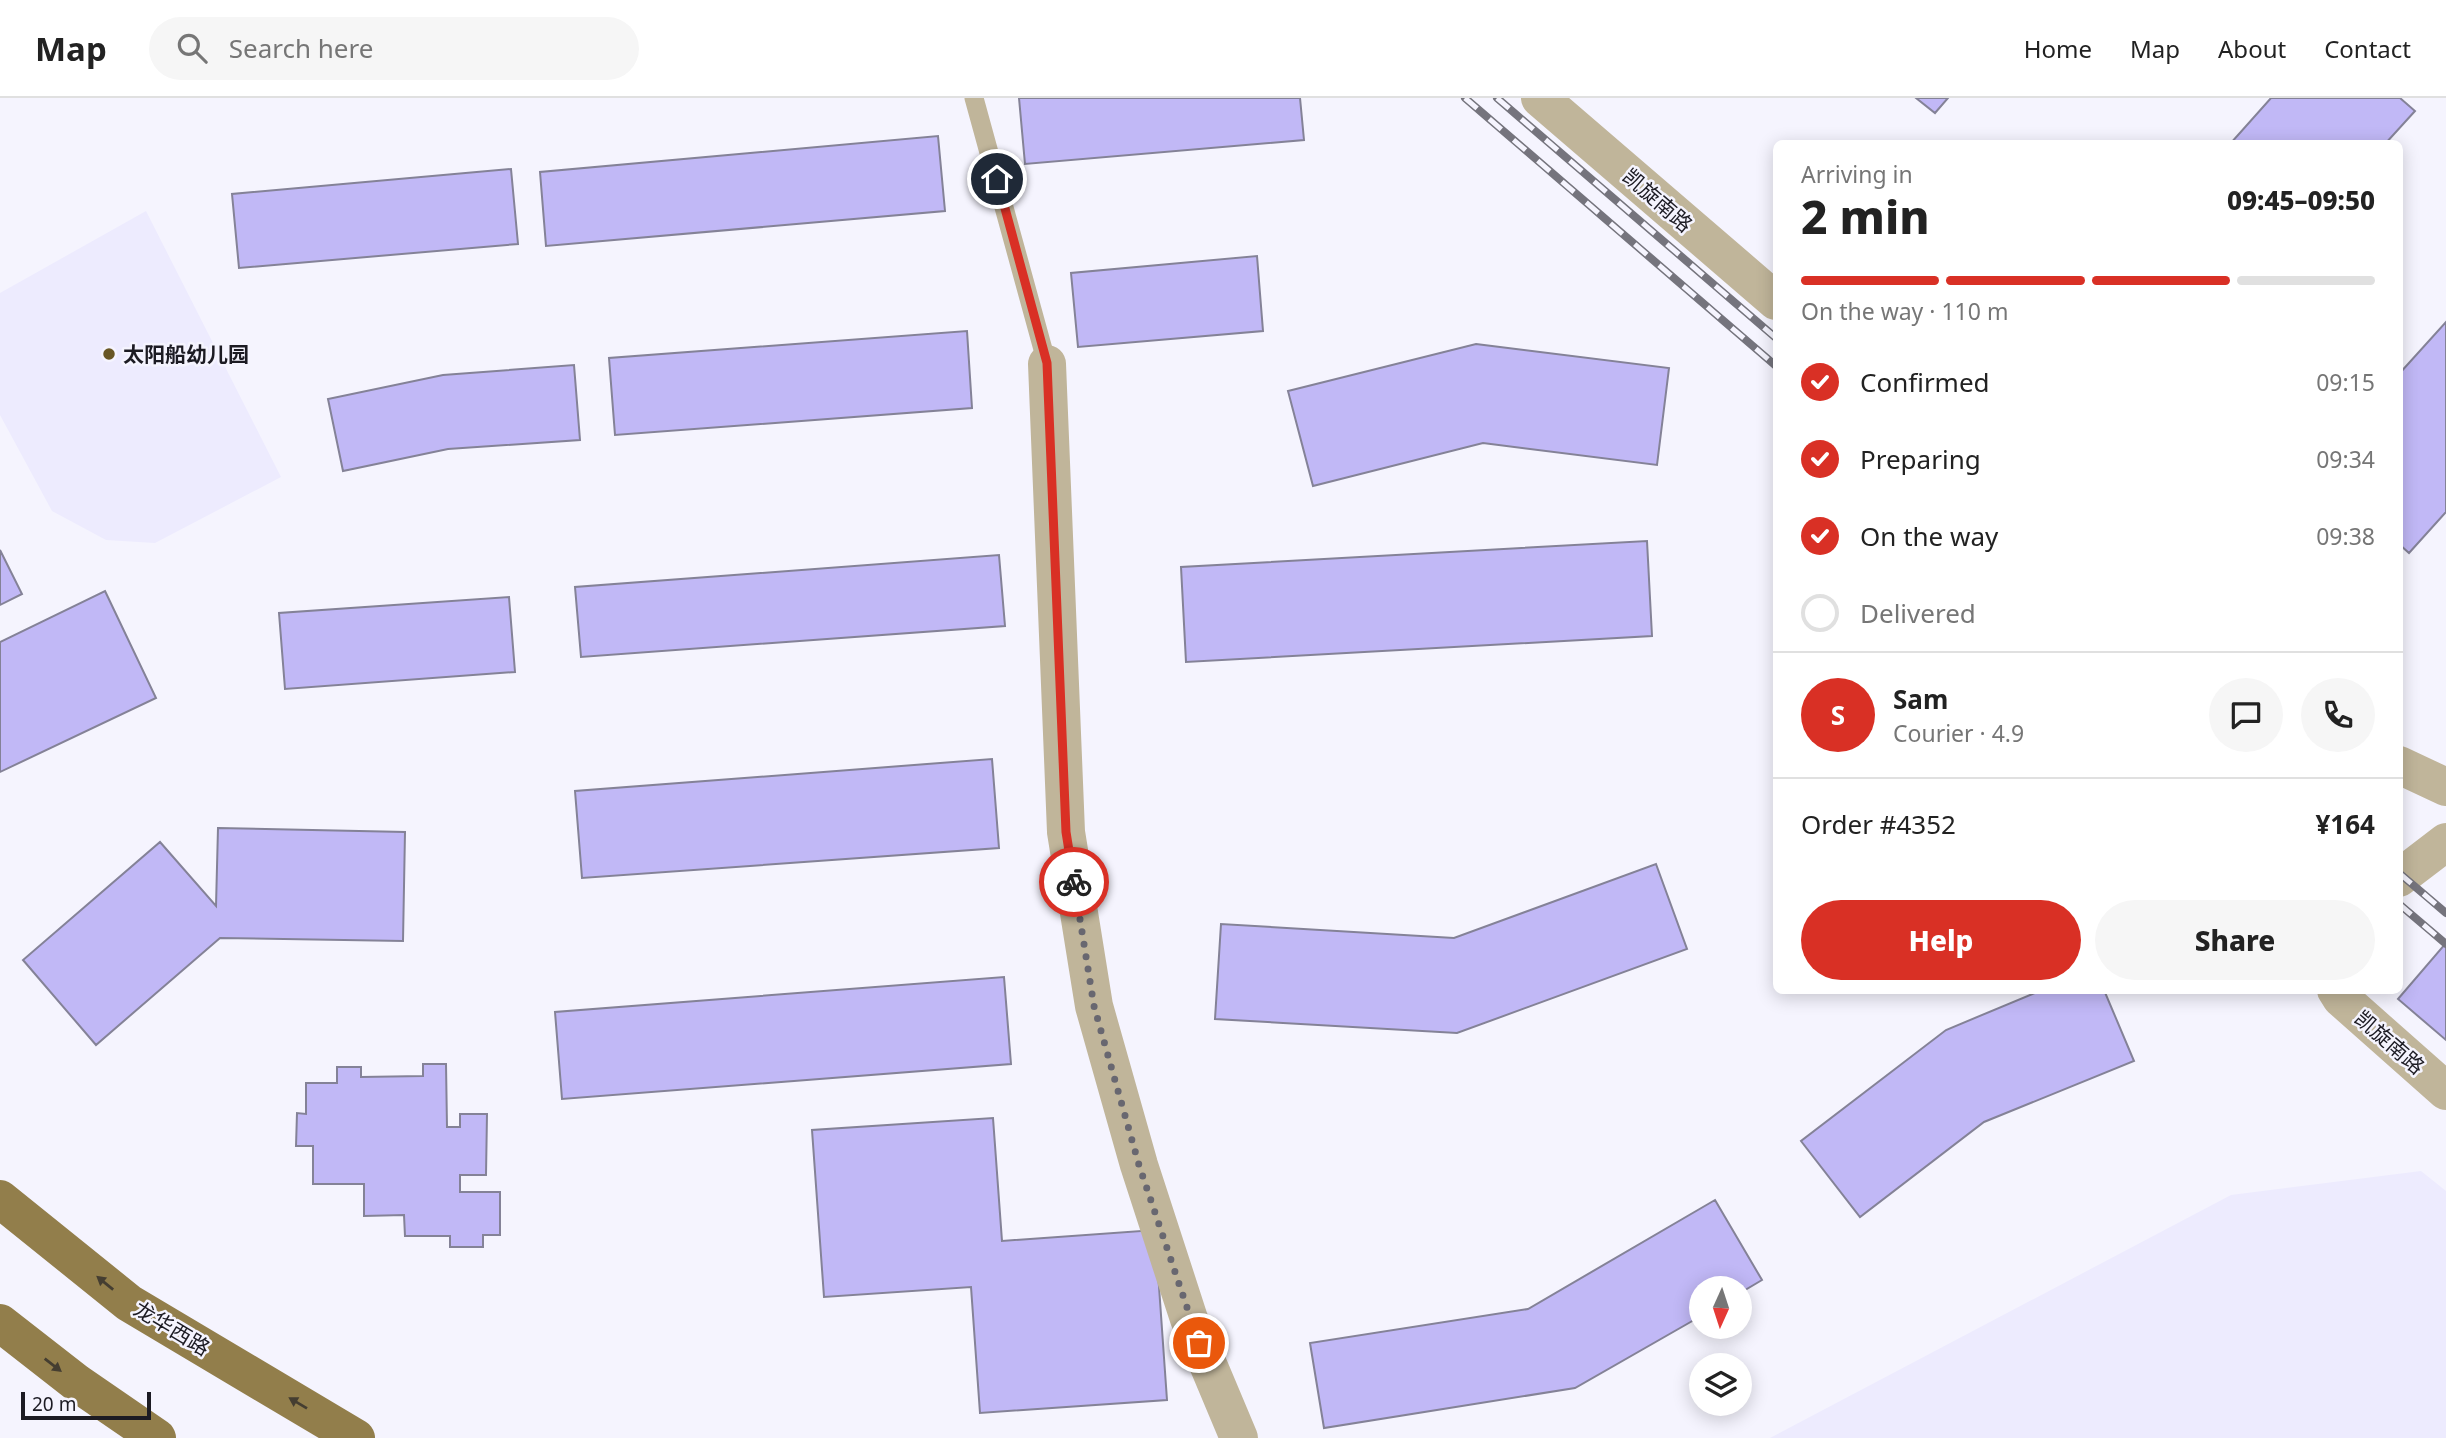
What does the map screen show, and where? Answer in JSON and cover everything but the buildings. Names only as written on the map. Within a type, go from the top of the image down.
[{"type":"main road","name":"龙华西路","points":[[0,1199],[130,1303],[356,1438]]},
{"type":"main road","points":[[0,1323],[77,1383],[157,1438]]},
{"type":"street","name":"凯旋南路","points":[[1540,98],[1773,298]]},
{"type":"street","points":[[1047,363],[1066,832],[1094,1006],[1139,1165],[1189,1320],[1239,1438]]},
{"type":"street","points":[[2403,767],[2446,787]]},
{"type":"street","points":[[2403,875],[2446,842]]},
{"type":"street","name":"凯旋南路","points":[[2338,994],[2446,1091]]},
{"type":"lane","points":[[974,98],[1047,363]]},
{"type":"shaded area","name":"太阳船幼儿园","points":[[146,211],[281,477],[155,543],[106,540],[52,511],[0,415],[0,293]]},
{"type":"shaded area","points":[[2421,1171],[2446,1191],[2446,1438],[1770,1438],[2231,1195]]},
{"type":"railway","points":[[1465,98],[1773,363]]},
{"type":"railway","points":[[1497,98],[1773,335]]},
{"type":"railway","points":[[2403,876],[2446,913]]},
{"type":"railway","points":[[2403,907],[2446,944]]},
{"type":"way so far","points":[[1074,882],[1094,1006],[1139,1165],[1189,1320],[1199,1343]]},
{"type":"place","name":"太阳船幼儿园","points":[[109,354]]},
{"type":"route","points":[[997,179],[1047,363],[1066,832],[1074,882]]}]
